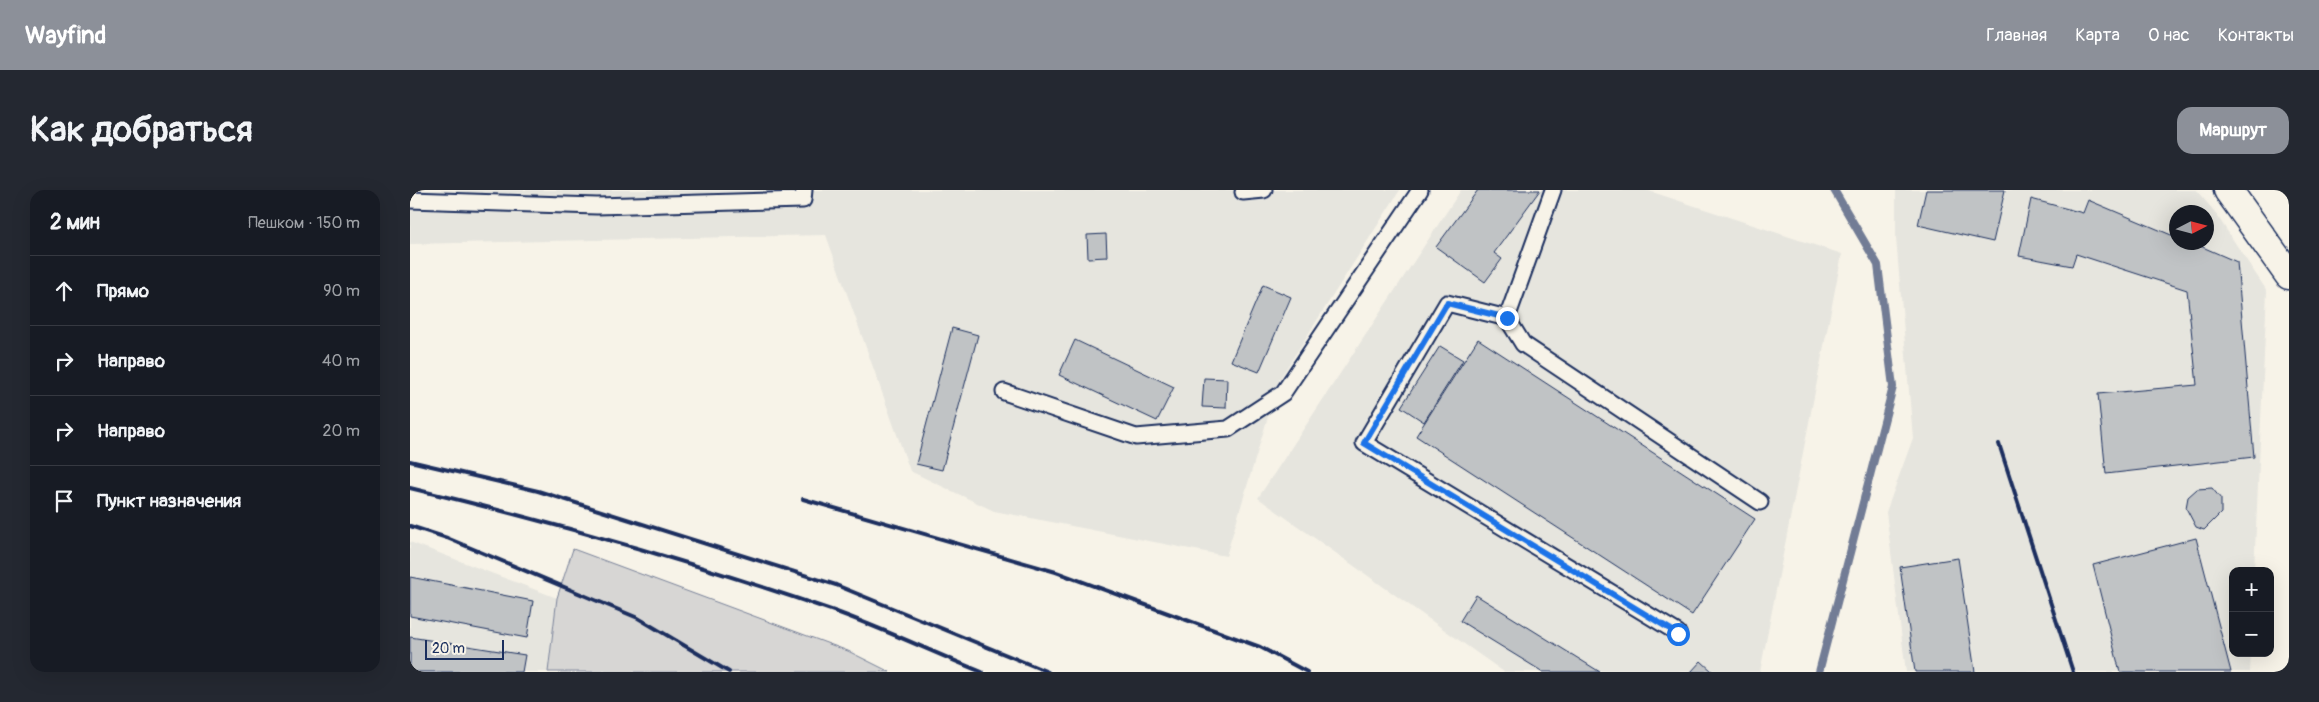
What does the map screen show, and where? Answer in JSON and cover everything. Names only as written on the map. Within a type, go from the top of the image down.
[{"type":"main road","points":[[2228,190],[2289,275]]},
{"type":"lane","points":[[410,200],[597,206],[803,200],[804,190]]},
{"type":"lane","points":[[1243,192],[1264,190]]},
{"type":"lane","points":[[1004,392],[1136,437],[1228,429],[1282,393],[1420,190]]},
{"type":"lane","points":[[1507,318],[1553,190]]},
{"type":"lane","points":[[1678,634],[1364,443],[1447,303],[1507,318],[1523,344],[1760,502]]},
{"type":"shaded area","points":[[410,190],[1400,190],[1279,380],[1226,556],[994,511],[910,471],[826,235],[410,244]]},
{"type":"shaded area","points":[[1461,190],[1646,190],[1842,254],[1760,672],[1504,672],[1258,498]]},
{"type":"shaded area","points":[[1896,190],[2196,190],[2209,205],[2169,205],[2169,250],[2214,250],[2214,211],[2267,291],[2254,567],[2229,567],[2229,657],[2251,657],[2250,672],[1906,672],[1886,512],[1913,438],[1896,238]]},
{"type":"shaded area","points":[[410,542],[557,598],[548,672],[410,672]]},
{"type":"shaded area","points":[[573,549],[848,651],[890,672],[548,672],[557,598]]},
{"type":"building","points":[[1478,190],[1540,190],[1494,253],[1502,259],[1485,282],[1436,247]]},
{"type":"building","points":[[1926,190],[2005,190],[1993,242],[1918,225]]},
{"type":"building","points":[[2031,199],[2083,213],[2088,200],[2169,234],[2169,250],[2209,250],[2237,262],[2254,457],[2106,474],[2098,394],[2197,385],[2187,290],[2076,254],[2072,266],[2019,256]]},
{"type":"building","points":[[1106,234],[1107,257],[1088,258],[1087,235]]},
{"type":"building","points":[[1263,285],[1291,297],[1259,372],[1231,361]]},
{"type":"building","points":[[952,328],[978,335],[942,470],[916,464]]},
{"type":"building","points":[[1478,339],[1755,519],[1692,615],[1416,436]]},
{"type":"building","points":[[1075,340],[1174,387],[1157,421],[1059,375]]},
{"type":"building","points":[[1440,346],[1463,360],[1424,422],[1401,407]]},
{"type":"building","points":[[1204,378],[1227,379],[1226,408],[1202,407]]},
{"type":"building","points":[[2212,488],[2221,499],[2221,513],[2204,530],[2196,527],[2186,508],[2188,497],[2197,489]]},
{"type":"building","points":[[2196,538],[2231,672],[2120,672],[2093,565]]},
{"type":"building","points":[[1958,558],[1975,672],[1915,672],[1900,567]]},
{"type":"building","points":[[410,577],[533,601],[527,638],[410,616]]},
{"type":"building","points":[[1476,595],[1600,672],[1543,672],[1460,621]]},
{"type":"building","points":[[410,637],[525,655],[522,672],[410,672]]},
{"type":"building","points":[[1701,661],[1713,672],[1691,672]]},
{"type":"waterway","points":[[1819,672],[1893,387],[1878,265],[1834,190]]},
{"type":"railway","points":[[1999,444],[2073,672]]},
{"type":"railway","points":[[410,461],[538,491],[836,585],[1048,672]]},
{"type":"railway","points":[[410,488],[569,529],[727,575],[850,617],[982,672]]},
{"type":"railway","points":[[803,499],[1056,572],[1260,647],[1307,672]]},
{"type":"railway","points":[[410,526],[447,538],[638,618],[729,672]]},
{"type":"route","points":[[1507,318],[1447,303],[1364,443],[1678,634]]}]
